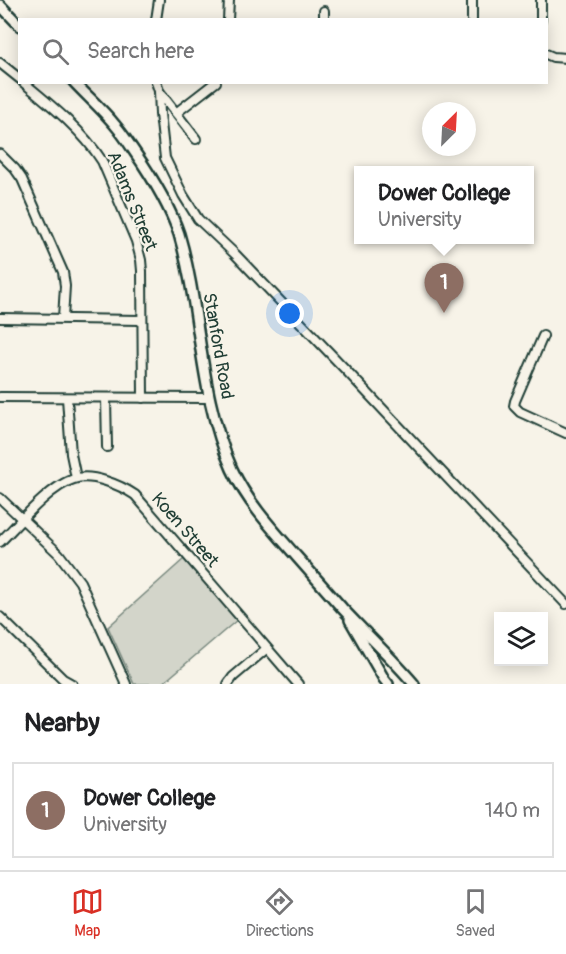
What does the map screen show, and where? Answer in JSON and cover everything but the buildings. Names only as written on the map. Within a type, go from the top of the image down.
[{"type":"main road","points":[[0,5],[18,24]]},
{"type":"main road","name":"Stanford Road","points":[[76,84],[116,125],[151,174],[172,217],[186,264],[208,398],[232,470],[245,493],[282,540],[414,684]]},
{"type":"main road","name":"Stanford Road","points":[[342,608],[388,684]]},
{"type":"street","points":[[156,18],[159,0]]},
{"type":"street","points":[[228,18],[229,0]]},
{"type":"street","points":[[472,0],[472,18]]},
{"type":"street","points":[[541,0],[542,18]]},
{"type":"street","points":[[548,55],[566,58]]},
{"type":"street","points":[[0,63],[18,77]]},
{"type":"street","name":"Adams Street","points":[[25,84],[78,131],[102,161],[136,242],[141,260],[142,398]]},
{"type":"street","points":[[157,84],[165,158],[198,219],[235,254],[344,368],[566,604]]},
{"type":"street","points":[[176,113],[213,84]]},
{"type":"street","points":[[159,91],[196,139]]},
{"type":"street","points":[[0,154],[22,179],[63,272],[65,286],[63,318]]},
{"type":"street","points":[[0,318],[141,320]]},
{"type":"street","points":[[543,336],[514,406],[520,412],[566,434]]},
{"type":"street","points":[[0,397],[208,398]]},
{"type":"street","points":[[0,542],[48,495],[64,483],[76,478],[70,454],[67,398]]},
{"type":"street","points":[[106,398],[107,447]]},
{"type":"street","name":"Koen Street","points":[[76,478],[99,479],[116,484],[135,495],[298,684]]},
{"type":"street","points":[[0,498],[59,554],[80,582],[126,684]]},
{"type":"street","points":[[0,617],[63,679],[72,684]]},
{"type":"street","points":[[228,684],[266,648]]},
{"type":"shaded area","points":[[184,559],[237,620],[162,684],[134,684],[108,627]]},
{"type":"place","name":"Dower College","points":[[444,313]]}]
